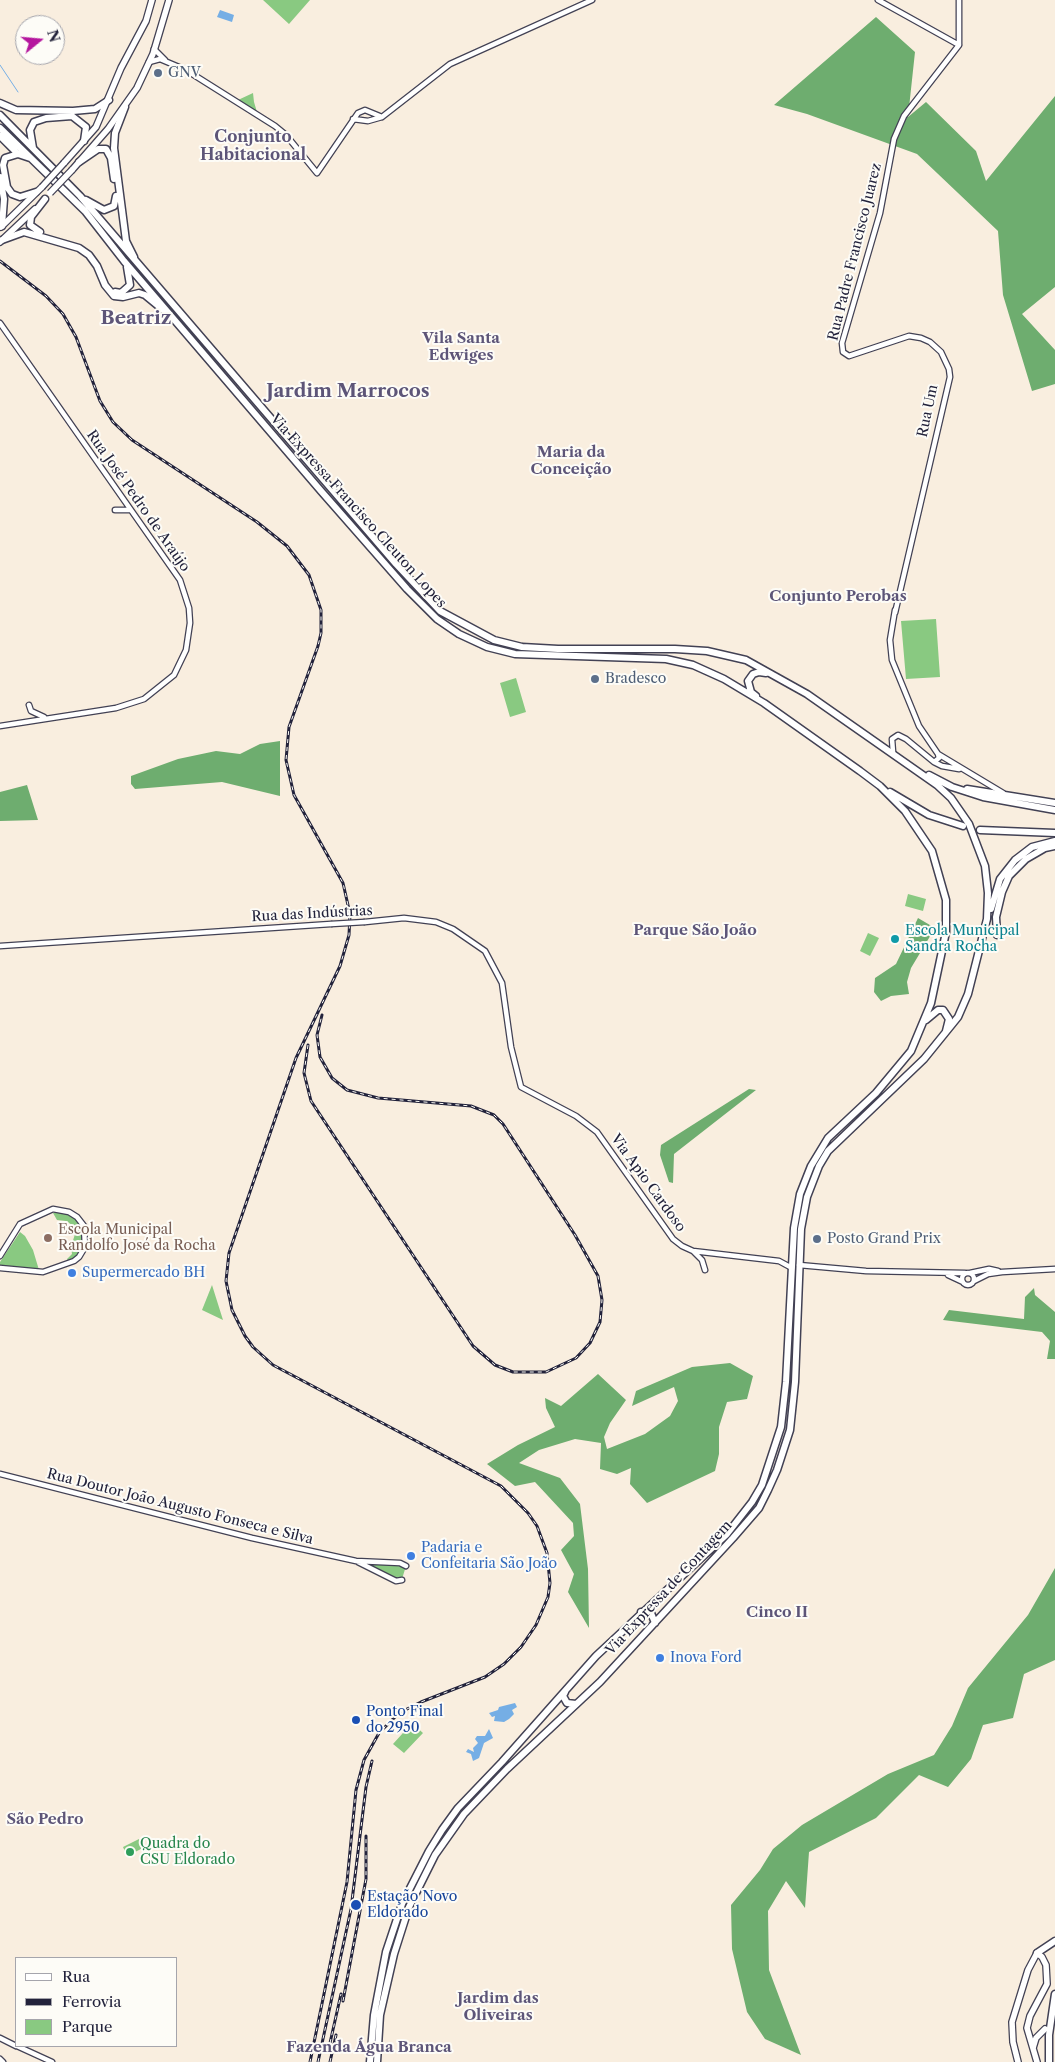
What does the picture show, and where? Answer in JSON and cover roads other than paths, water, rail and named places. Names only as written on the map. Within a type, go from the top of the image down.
[{"type":"highway","points":[[0,103],[16,110],[73,111],[95,109],[109,100]]},
{"type":"highway","points":[[125,107],[115,133],[114,148],[126,241],[139,267]]},
{"type":"highway","name":"Via Expressa Francisco Cleuton Lopes","points":[[0,115],[80,196],[396,564],[440,611],[494,640],[522,647],[708,651],[746,660],[807,694],[893,752]]},
{"type":"highway","points":[[33,149],[30,130],[34,122],[46,118],[72,116],[86,127],[84,141]]},
{"type":"highway","name":"Via Expressa Francisco Cleuton Lopes","points":[[0,128],[85,211],[124,261],[407,589],[437,619],[459,634],[487,647],[515,654],[581,657],[620,656],[678,661],[707,671],[764,703],[880,786],[905,811],[926,839],[937,862],[946,900],[946,932],[931,1003],[923,1027],[911,1051],[876,1093],[849,1117]]},
{"type":"highway","points":[[0,136],[23,158],[30,158]]},
{"type":"highway","points":[[79,162],[98,148],[106,149],[110,152],[116,202],[111,209],[104,210],[80,196]]},
{"type":"highway","points":[[18,154],[8,156],[3,162],[7,187],[12,194],[20,197],[39,189]]},
{"type":"highway","points":[[0,177],[4,199],[1,227]]},
{"type":"highway","points":[[45,199],[31,217],[30,225],[33,229],[80,244],[91,250],[108,284],[117,293],[127,289],[130,285],[131,279],[124,261]]},
{"type":"highway","points":[[1,242],[24,232],[79,248],[93,260],[114,296],[123,297],[139,293],[145,295],[175,319]]},
{"type":"highway","points":[[764,703],[751,692],[748,681],[753,674],[759,672],[772,675]]},
{"type":"highway","points":[[893,752],[951,798],[969,824],[977,842],[987,882],[987,920]]},
{"type":"highway","points":[[915,768],[952,786],[983,797],[1055,810]]},
{"type":"highway","points":[[880,786],[929,815],[963,826]]},
{"type":"highway","points":[[952,786],[1055,803]]},
{"type":"highway","points":[[980,830],[1055,833]]},
{"type":"highway","points":[[943,1037],[958,1016],[968,994],[995,892],[1006,869],[1032,847],[1055,840]]},
{"type":"highway","points":[[997,935],[996,917],[1002,892],[1009,876],[1030,856],[1045,848],[1055,846]]},
{"type":"highway","points":[[923,1027],[931,1015],[938,1010],[943,1010],[949,1019],[943,1037]]},
{"type":"highway","name":"Via Expressa de Contagem","points":[[377,2062],[380,2016],[394,1954],[410,1907],[435,1855],[464,1814],[655,1623],[759,1508],[777,1470],[790,1430],[795,1382],[801,1229],[807,1197],[819,1166],[828,1151],[846,1132],[924,1059],[943,1037]]},
{"type":"highway","name":"Via Expressa de Contagem","points":[[370,2062],[374,2015],[386,1952],[402,1904],[429,1851],[458,1808],[502,1762],[566,1688],[641,1612],[727,1534],[752,1502],[762,1485],[781,1427],[786,1382],[794,1228],[800,1194],[811,1166],[828,1138],[849,1117]]},
{"type":"highway","points":[[641,1612],[651,1613],[655,1623]]},
{"type":"highway","points":[[566,1688],[563,1696],[564,1700],[570,1704],[576,1704]]},
{"type":"highway","points":[[1037,1953],[1055,1941]]},
{"type":"highway","points":[[1049,2062],[1049,2035],[1055,1994]]},
{"type":"main road","points":[[1,227],[64,163],[96,127],[121,68],[146,21],[152,0]]},
{"type":"main road","points":[[1,242],[72,170],[125,107],[137,88],[149,62],[169,0]]},
{"type":"main road","points":[[1018,2062],[1012,2042],[1012,2022],[1028,1970],[1037,1953],[1044,1960],[1048,1977],[1045,1991],[1028,2020],[1027,2028],[1037,2062]]},
{"type":"main road","points":[[1033,2048],[1036,2038],[1045,2029]]},
{"type":"street","points":[[353,119],[368,121],[382,117],[450,64],[592,0]]},
{"type":"street","points":[[878,0],[958,45],[959,0]]},
{"type":"street","name":"Rua Padre Francisco Juarez","points":[[843,352],[843,337],[880,213],[894,139],[904,116],[958,45]]},
{"type":"street","points":[[154,49],[166,61]]},
{"type":"street","points":[[149,62],[160,59],[186,70],[274,126],[286,136],[317,173],[358,112],[365,110],[382,117]]},
{"type":"street","name":"Rua José Pedro de Araújo","points":[[0,323],[180,580],[190,616],[190,636],[183,661],[174,675],[165,684],[144,699],[116,708],[0,726]]},
{"type":"street","name":"Rua Um","points":[[843,352],[849,356],[889,343],[910,339],[921,340],[935,348],[944,360],[948,377],[890,640],[893,665],[916,719],[938,754],[1004,794]]},
{"type":"street","points":[[115,510],[130,510]]},
{"type":"street","points":[[28,705],[31,712],[36,716],[48,718]]},
{"type":"street","points":[[893,752],[892,739],[901,736],[934,762],[949,768],[962,769]]},
{"type":"street","points":[[934,762],[939,758],[938,754]]},
{"type":"street","points":[[981,791],[982,781]]},
{"type":"street","name":"Rua das Indústrias","points":[[0,946],[404,918],[436,922],[453,928],[485,951],[502,983],[511,1047],[518,1077]]},
{"type":"street","name":"Via Apio Cardoso","points":[[518,1077],[521,1086],[525,1090],[576,1116],[597,1132],[673,1239],[693,1251],[779,1261],[792,1268]]},
{"type":"street","points":[[0,1256],[20,1224],[53,1209],[69,1212],[77,1217],[84,1226],[84,1247],[79,1258],[74,1262],[43,1272],[0,1268]]},
{"type":"street","points":[[693,1251],[702,1260],[705,1270]]},
{"type":"street","name":"Via Apio Cardoso","points":[[779,1261],[792,1257]]},
{"type":"street","points":[[799,1264],[866,1271],[944,1274],[968,1273],[989,1269],[1002,1272]]},
{"type":"street","points":[[944,1274],[969,1285],[988,1274],[1055,1269]]},
{"type":"street","points":[[968,1273],[974,1276],[974,1281]]},
{"type":"street","points":[[963,1282],[962,1277],[968,1273]]},
{"type":"street","name":"Rua Doutor João Augusto Fonseca e Silva","points":[[0,1474],[252,1538],[356,1561],[406,1566]]},
{"type":"street","name":"Rua Doutor João Augusto Fonseca e Silva","points":[[356,1561],[396,1581],[402,1580]]},
{"type":"street","points":[[0,2038],[15,2046]]},
{"type":"street","points":[[18,2047],[52,2062]]},
{"type":"water","points":[[220,10],[234,15],[232,22],[217,17]]},
{"type":"water","points":[[515,1703],[517,1707],[512,1710],[514,1714],[504,1722],[494,1721],[495,1716],[492,1717],[489,1713],[498,1710],[499,1707]]},
{"type":"water","points":[[489,1729],[493,1738],[484,1743],[479,1758],[473,1761],[471,1754],[466,1752],[468,1749],[474,1752],[473,1748],[478,1743],[475,1739],[477,1736],[485,1736]]},
{"type":"waterway","points":[[0,65],[18,92]]},
{"type":"railway","points":[[0,261],[46,296],[63,314],[76,337],[100,401],[113,422],[132,440],[257,522],[287,546],[309,575],[321,610],[321,633],[318,646],[289,727],[286,760],[294,795],[343,883],[350,914],[349,935],[340,966],[296,1058],[229,1253],[226,1281],[232,1310],[245,1336],[253,1347],[273,1365],[501,1486],[528,1513],[537,1526],[547,1553],[550,1583],[548,1597],[536,1625],[521,1647],[504,1664],[485,1677],[421,1702],[399,1713],[379,1733],[364,1760],[356,1790],[347,1882],[310,2062]]},
{"type":"railway","points":[[308,1045],[304,1073],[311,1101],[473,1346],[495,1365],[513,1372],[546,1372],[576,1358],[590,1343],[600,1322],[602,1300],[598,1276],[575,1235],[503,1124],[494,1115],[471,1106],[378,1098],[347,1090],[332,1078],[320,1057],[317,1035],[322,1015]]},
{"type":"railway","points":[[318,2062],[351,1909],[366,1787],[372,1761]]},
{"type":"railway","points":[[343,2001],[366,1879],[366,1836]]},
{"type":"railway","points":[[330,2043],[341,1994]]},
{"type":"railway","points":[[330,2062],[336,2035]]},
{"type":"place","name":"GNV","points":[[158,73]]},
{"type":"place","name":"Bradesco","points":[[595,679]]},
{"type":"place","name":"Escola Municipal Sandra Rocha","points":[[895,939]]},
{"type":"place","name":"Escola Municipal Randolfo José da Rocha","points":[[48,1238]]},
{"type":"place","name":"Posto Grand Prix","points":[[817,1239]]},
{"type":"place","name":"Supermercado BH","points":[[72,1273]]},
{"type":"place","name":"Padaria e Confeitaria São João","points":[[411,1556]]},
{"type":"place","name":"Inova Ford","points":[[660,1658]]},
{"type":"place","name":"Ponto Final do 2950","points":[[356,1720]]},
{"type":"place","name":"Quadra do CSU Eldorado","points":[[130,1852]]},
{"type":"place","name":"Estação Novo Eldorado","points":[[356,1905]]},
{"type":"district","name":"Conjunto Habitacional","points":[[253,146]]},
{"type":"district","name":"Beatriz","points":[[136,319]]},
{"type":"district","name":"Vila Santa Edwiges","points":[[461,348]]},
{"type":"district","name":"Jardim Marrocos","points":[[348,392]]},
{"type":"district","name":"Maria da Conceição","points":[[571,462]]},
{"type":"district","name":"Conjunto Perobas","points":[[838,597]]},
{"type":"district","name":"Parque São João","points":[[695,931]]},
{"type":"district","name":"Cinco II","points":[[777,1613]]},
{"type":"district","name":"São Pedro","points":[[45,1820]]},
{"type":"district","name":"Jardim das Oliveiras","points":[[498,2008]]},
{"type":"district","name":"Fazenda Água Branca","points":[[369,2048]]}]
